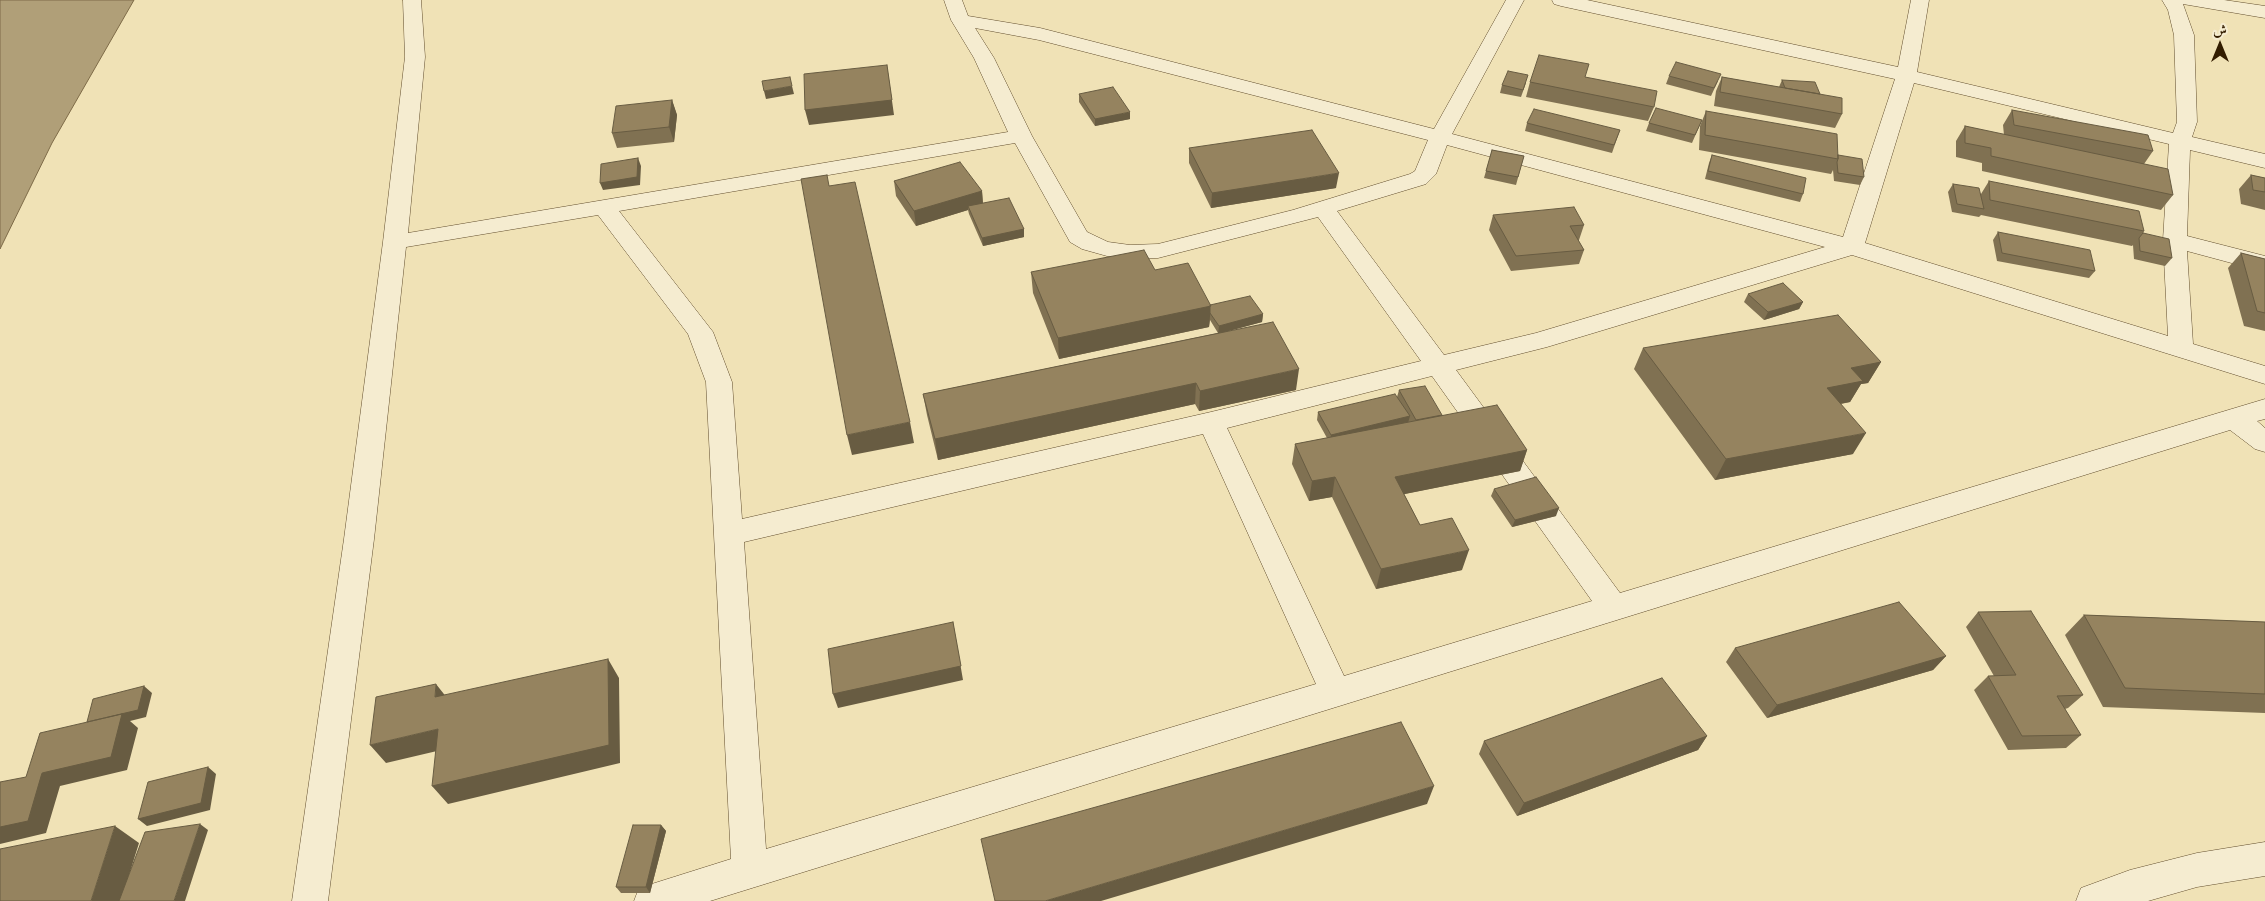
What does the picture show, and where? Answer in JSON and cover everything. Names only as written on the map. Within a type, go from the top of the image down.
[{"type":"street","points":[[310,901],[358,549],[395,242],[415,56],[412,0]]},
{"type":"street","points":[[957,10],[984,58],[1021,136],[1078,236],[1090,244],[1107,250],[1130,252],[1158,251],[1323,208],[1418,179],[1425,174],[1440,137],[1515,0]]},
{"type":"street","points":[[1560,0],[1906,74],[2180,142],[2265,161]]},
{"type":"street","points":[[1852,247],[1906,74],[1920,0]]},
{"type":"street","points":[[2171,0],[2177,10],[2184,35],[2187,122],[2180,142],[2175,240],[2181,348]]},
{"type":"street","points":[[2188,0],[2265,12]]},
{"type":"street","points":[[957,10],[1040,34],[1440,137],[1852,247],[2265,375]]},
{"type":"street","points":[[395,242],[605,208],[1021,136]]},
{"type":"street","points":[[605,208],[700,332],[719,382],[750,871]]},
{"type":"street","points":[[1323,208],[1614,608]]},
{"type":"street","points":[[2175,240],[2265,264]]},
{"type":"street","points":[[728,534],[1211,422],[1538,341],[1852,247]]},
{"type":"street","points":[[652,901],[2265,409]]},
{"type":"street","points":[[2235,419],[2265,442]]},
{"type":"street","points":[[1211,422],[1336,693]]},
{"type":"street","points":[[2094,901],[2130,888],[2197,870],[2265,859]]},
{"type":"shaded area","points":[[0,0],[134,0],[52,143],[0,249]]},
{"type":"building","points":[[1539,55],[1589,64],[1585,77],[1657,91],[1654,107],[1530,82]]},
{"type":"building","points":[[1676,62],[1721,74],[1714,88],[1669,76]]},
{"type":"building","points":[[887,65],[892,100],[805,110],[804,74]]},
{"type":"building","points":[[1508,71],[1528,75],[1523,90],[1502,85]]},
{"type":"building","points":[[790,77],[792,86],[764,91],[762,81]]},
{"type":"building","points":[[1722,77],[1842,98],[1842,114],[1720,92]]},
{"type":"building","points":[[1782,80],[1815,82],[1820,94],[1785,88]]},
{"type":"building","points":[[1113,87],[1130,112],[1095,119],[1079,94]]},
{"type":"building","points":[[672,100],[669,127],[612,133],[616,106]]},
{"type":"building","points":[[1656,108],[1702,120],[1695,135],[1649,123]]},
{"type":"building","points":[[1534,109],[1620,130],[1614,145],[1527,123]]},
{"type":"building","points":[[2012,110],[2148,135],[2153,151],[2014,125]]},
{"type":"building","points":[[1706,111],[1837,134],[1838,159],[1705,135]]},
{"type":"building","points":[[1965,126],[2168,169],[2173,195],[1991,156],[1991,148],[1965,143]]},
{"type":"building","points":[[1312,130],[1339,173],[1212,193],[1189,148]]},
{"type":"building","points":[[1492,150],[1524,156],[1518,177],[1486,171]]},
{"type":"building","points":[[1712,155],[1806,178],[1803,194],[1708,171]]},
{"type":"building","points":[[1838,155],[1862,159],[1864,177],[1838,173]]},
{"type":"building","points":[[638,158],[637,177],[600,183],[601,164]]},
{"type":"building","points":[[960,162],[982,191],[914,211],[894,181]]},
{"type":"building","points":[[827,175],[829,186],[855,182],[910,422],[847,435],[801,179]]},
{"type":"building","points":[[2251,175],[2265,178],[2265,192],[2253,190]]},
{"type":"building","points":[[1989,181],[2139,211],[2144,231],[1990,200]]},
{"type":"building","points":[[1953,184],[1979,188],[1984,209],[1957,204]]},
{"type":"building","points":[[1009,198],[1024,229],[982,238],[968,206]]},
{"type":"building","points":[[1574,207],[1584,225],[1570,226],[1584,250],[1516,256],[1493,215]]},
{"type":"building","points":[[1998,232],[2090,250],[2095,271],[2002,253]]},
{"type":"building","points":[[2143,233],[2169,239],[2172,258],[2140,251],[2139,238]]},
{"type":"building","points":[[1144,250],[1155,270],[1188,263],[1211,306],[1058,338],[1031,272]]},
{"type":"building","points":[[2241,253],[2265,259],[2265,313],[2257,311]]},
{"type":"building","points":[[1783,283],[1803,302],[1768,312],[1748,294]]},
{"type":"building","points":[[1250,296],[1263,314],[1219,326],[1210,313],[1210,305]]},
{"type":"building","points":[[1838,315],[1881,362],[1851,368],[1863,381],[1827,388],[1866,433],[1726,459],[1643,348]]},
{"type":"building","points":[[1273,322],[1299,369],[1200,391],[1196,383],[935,439],[923,394]]},
{"type":"building","points":[[1425,386],[1442,415],[1416,420],[1399,390]]},
{"type":"building","points":[[1395,394],[1410,416],[1331,435],[1318,412]]},
{"type":"building","points":[[1497,405],[1527,450],[1395,477],[1420,525],[1452,518],[1469,550],[1381,569],[1335,477],[1312,481],[1295,444]]},
{"type":"building","points":[[1536,477],[1559,508],[1515,520],[1494,489]]},
{"type":"building","points":[[1899,602],[1946,656],[1777,705],[1735,648]]},
{"type":"building","points":[[2031,611],[2083,695],[2057,696],[2081,735],[2022,736],[1988,676],[2016,675],[1978,612]]},
{"type":"building","points":[[2084,615],[2265,622],[2265,694],[2125,688]]},
{"type":"building","points":[[953,622],[961,666],[833,694],[828,649]]},
{"type":"building","points":[[608,659],[609,745],[432,786],[438,729],[370,745],[376,697],[436,684],[435,697]]},
{"type":"building","points":[[1662,678],[1707,736],[1524,803],[1484,741]]},
{"type":"building","points":[[144,686],[138,710],[87,722],[93,699]]},
{"type":"building","points":[[122,714],[111,757],[42,773],[28,821],[0,827],[0,782],[26,777],[40,733]]},
{"type":"building","points":[[1401,722],[1434,786],[1045,901],[995,901],[981,839]]},
{"type":"building","points":[[208,767],[201,803],[138,819],[148,782]]},
{"type":"building","points":[[200,824],[174,901],[119,901],[145,832]]},
{"type":"building","points":[[633,825],[661,825],[646,887],[616,887]]},
{"type":"building","points":[[115,826],[91,901],[0,901],[0,849]]}]
